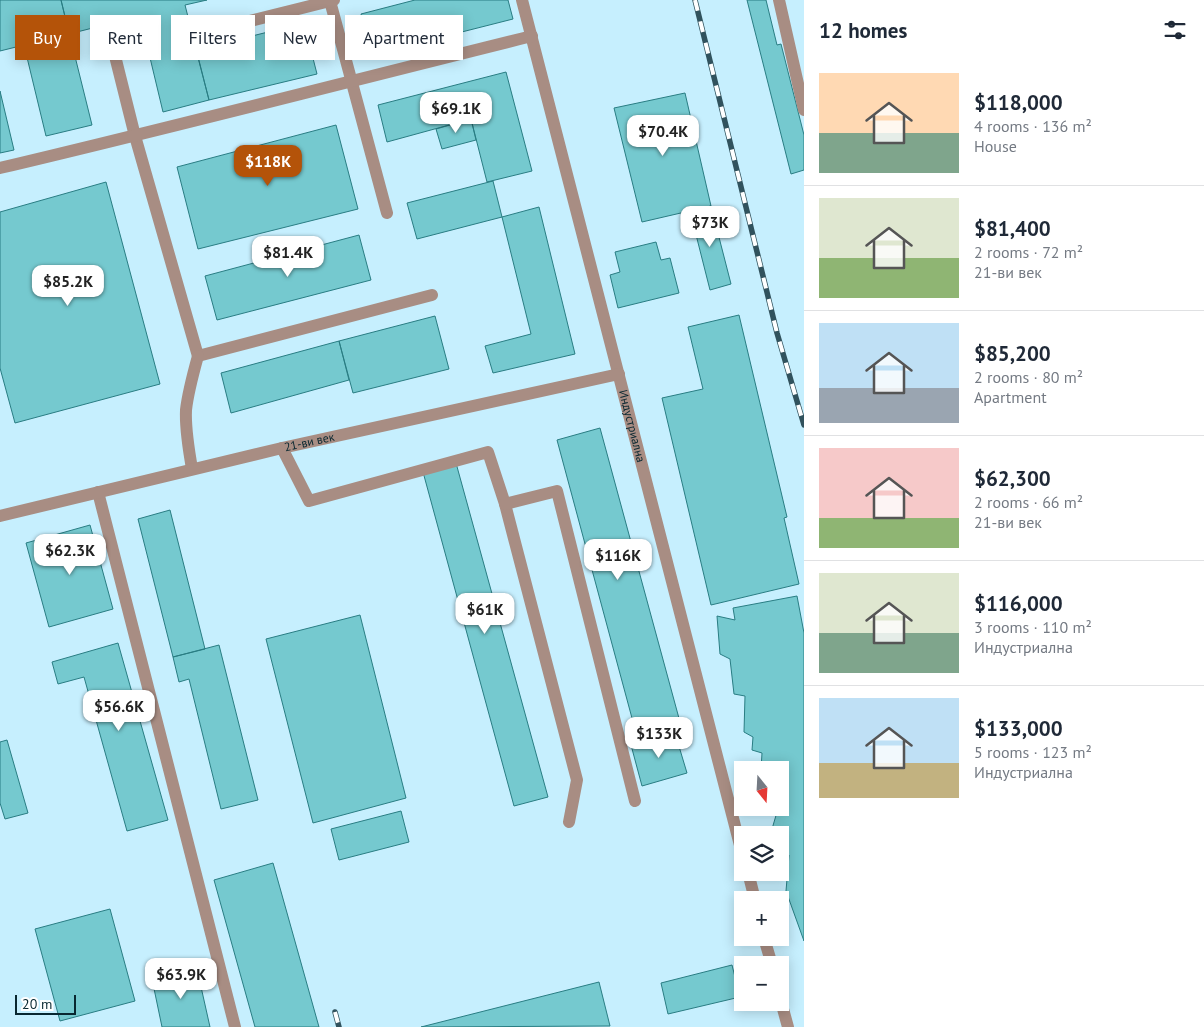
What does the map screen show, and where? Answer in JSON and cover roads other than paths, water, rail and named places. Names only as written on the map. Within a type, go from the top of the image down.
[{"type":"street","points":[[255,20],[332,0],[351,80],[387,213]]},
{"type":"street","name":"Индустриална","points":[[522,0],[735,826]]},
{"type":"street","points":[[779,0],[804,110]]},
{"type":"street","points":[[0,168],[532,36]]},
{"type":"street","points":[[116,60],[135,136],[198,356],[186,411],[187,436],[192,469]]},
{"type":"street","points":[[198,356],[432,295]]},
{"type":"street","name":"21-ви век","points":[[0,516],[282,448],[619,374]]},
{"type":"street","points":[[282,448],[309,500],[488,452],[505,504],[577,780],[569,822]]},
{"type":"street","points":[[505,504],[557,491],[635,801]]},
{"type":"street","points":[[98,492],[235,1027]]},
{"type":"street","points":[[784,1011],[788,1027]]},
{"type":"railway","points":[[695,0],[777,333],[804,425]]},
{"type":"railway","points":[[335,1012],[339,1027]]}]
